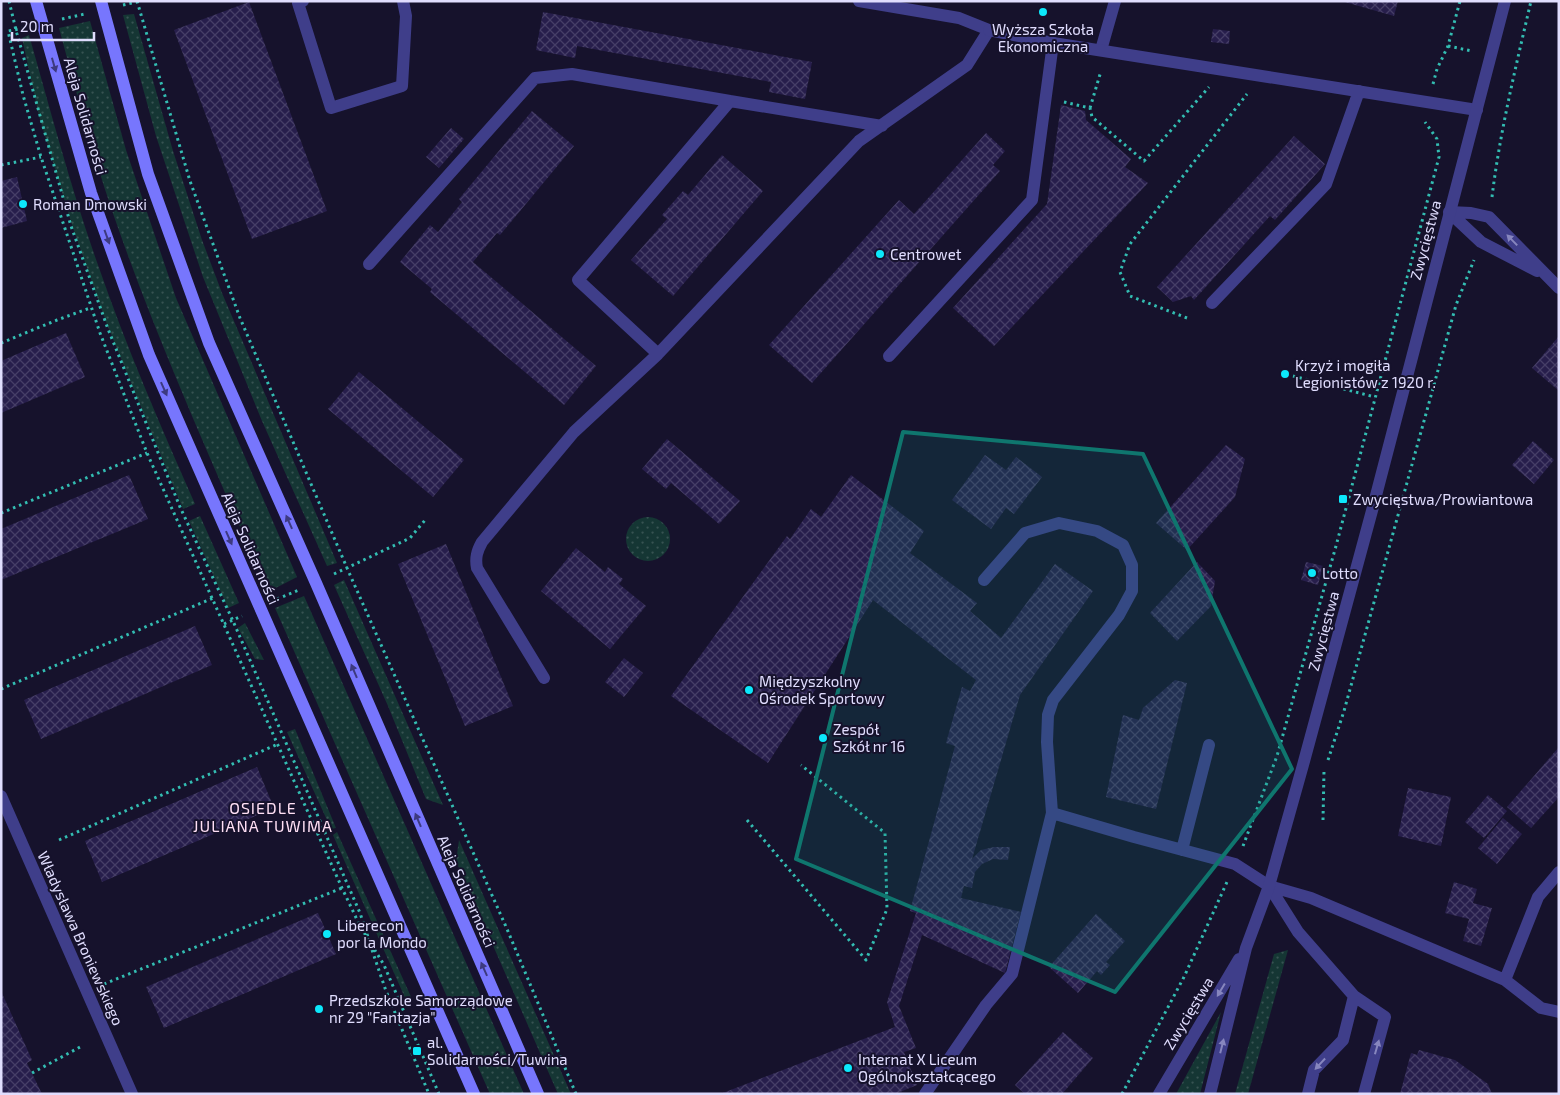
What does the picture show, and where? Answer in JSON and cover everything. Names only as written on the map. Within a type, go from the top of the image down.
[{"type":"main road","name":"Aleja Solidarności","points":[[36,1],[91,193],[148,355],[474,1094]]},
{"type":"main road","name":"Aleja Solidarności","points":[[102,5],[148,174],[209,343],[316,583],[538,1094]]},
{"type":"street","points":[[303,1],[298,3],[331,108],[402,86],[406,16],[403,1]]},
{"type":"street","points":[[859,1],[959,18],[989,30],[1053,43],[1477,110]]},
{"type":"street","points":[[1104,51],[1114,1]]},
{"type":"street","name":"Zwycięstwa","points":[[1210,1094],[1246,948],[1269,886],[1303,766],[1505,1]]},
{"type":"street","points":[[544,678],[477,568],[475,560],[477,550],[482,542],[574,432],[658,354],[859,141],[967,65],[989,30]]},
{"type":"street","points":[[889,356],[1032,200],[1053,43]]},
{"type":"street","points":[[369,264],[534,78],[572,74],[882,126]]},
{"type":"street","points":[[1212,303],[1326,184],[1359,91]]},
{"type":"street","points":[[658,354],[578,280],[730,101]]},
{"type":"street","points":[[1449,212],[1472,213],[1489,217],[1559,288]]},
{"type":"street","points":[[1449,212],[1481,242],[1546,275]]},
{"type":"street","points":[[925,1094],[986,1005],[1012,974],[1052,813],[1046,742],[1048,715],[1053,700],[1119,615],[1128,599],[1132,591],[1132,565],[1123,545],[1097,531],[1059,523],[1025,532],[984,580]]},
{"type":"street","points":[[1182,850],[1209,745]]},
{"type":"street","name":"Władysława Broniewskiego","points":[[1,796],[132,1094]]},
{"type":"street","points":[[1052,813],[1235,864],[1269,886],[1311,898],[1505,980],[1541,1008],[1559,1012]]},
{"type":"street","points":[[1505,980],[1538,896],[1559,872]]},
{"type":"street","points":[[1269,886],[1298,932],[1354,996],[1385,1017],[1364,1094]]},
{"type":"street","name":"Zwycięstwa","points":[[1159,1094],[1246,948]]},
{"type":"street","points":[[1308,1094],[1314,1070],[1343,1040],[1354,996]]},
{"type":"path","points":[[9,1],[71,226],[108,329],[180,507],[360,913],[386,991],[430,1094]]},
{"type":"path","points":[[1122,1094],[1184,977],[1248,837],[1277,756],[1336,546],[1439,157],[1437,139],[1425,122],[1437,69],[1448,46],[1460,1]]},
{"type":"path","points":[[1489,217],[1496,166],[1532,1]]},
{"type":"path","points":[[439,1094],[384,965],[370,945],[342,888],[147,453],[90,308],[41,157],[23,95],[8,32],[102,5],[137,2],[190,182],[240,318],[347,568],[507,929],[576,1094]]},
{"type":"path","points":[[1104,51],[1090,108],[1092,117],[1144,161],[1208,90],[1220,69]]},
{"type":"path","points":[[1187,318],[1130,296],[1120,272],[1130,244],[1260,76]]},
{"type":"path","points":[[1046,99],[1090,108]]},
{"type":"path","points":[[1,165],[41,157]]},
{"type":"path","points":[[1327,761],[1344,711],[1456,305],[1481,242]]},
{"type":"path","points":[[1,343],[90,308]]},
{"type":"path","points":[[1293,376],[1375,396]]},
{"type":"path","points":[[1,513],[147,453]]},
{"type":"path","points":[[224,624],[410,538],[426,519]]},
{"type":"path","points":[[1,689],[213,598]]},
{"type":"path","points":[[59,840],[278,744]]},
{"type":"path","points":[[747,820],[866,960],[887,909],[885,833],[801,765]]},
{"type":"path","points":[[1322,820],[1324,769]]},
{"type":"path","points":[[114,980],[342,888]]},
{"type":"path","points":[[32,1073],[82,1046]]},
{"type":"highlighted area","points":[[903,432],[1143,454],[1292,769],[1115,992],[796,859]]},
{"type":"green space","points":[[134,14],[173,151],[202,240],[222,293],[337,563],[327,566],[262,421],[203,277],[156,136],[123,15]]},
{"type":"green space","points":[[90,21],[126,150],[176,298],[297,577],[268,592],[192,417],[156,328],[122,239],[96,161],[59,28]]},
{"type":"green space","points":[[29,35],[70,179],[98,265],[144,385],[195,504],[183,509],[106,322],[72,225],[39,116],[22,38]]},
{"type":"green space","points":[[200,516],[239,603],[228,608],[189,521]]},
{"type":"green space","points":[[652,517],[664,523],[669,530],[669,548],[664,555],[657,560],[644,561],[632,555],[627,548],[626,535],[632,523],[639,518]]},
{"type":"green space","points":[[344,580],[443,805],[426,799],[388,706],[334,585]]},
{"type":"green space","points":[[304,596],[524,1094],[490,1094],[275,608]]},
{"type":"green space","points":[[245,623],[264,660],[255,659],[238,628]]},
{"type":"green space","points":[[295,729],[336,828],[331,829],[287,732]]},
{"type":"green space","points":[[337,832],[412,999],[406,1000],[333,835]]},
{"type":"green space","points":[[459,840],[571,1094],[558,1094],[456,861]]},
{"type":"green space","points":[[1288,950],[1248,1094],[1235,1094],[1274,954]]},
{"type":"green space","points":[[1221,1012],[1200,1094],[1176,1094]]},
{"type":"building","points":[[1341,1],[1398,1],[1394,16]]},
{"type":"building","points":[[249,2],[327,211],[252,239],[174,30]]},
{"type":"building","points":[[543,12],[812,62],[805,99],[769,92],[771,82],[577,46],[575,58],[536,50]]},
{"type":"building","points":[[1213,29],[1230,31],[1229,44],[1211,42]]},
{"type":"building","points":[[1061,105],[1085,111],[1086,120],[1131,159],[1125,167],[1148,183],[994,346],[953,308],[1047,204]]},
{"type":"building","points":[[532,111],[574,146],[500,235],[497,233],[473,262],[596,366],[564,405],[430,292],[432,289],[400,262],[430,225],[438,232],[462,202],[459,199]]},
{"type":"building","points":[[451,128],[464,139],[439,168],[426,157]]},
{"type":"building","points":[[986,133],[1005,151],[993,165],[1000,171],[812,383],[769,345],[899,200],[914,214]]},
{"type":"building","points":[[1294,136],[1325,164],[1275,220],[1270,216],[1194,300],[1191,296],[1173,302],[1157,287]]},
{"type":"building","points":[[722,155],[763,191],[673,296],[631,260],[667,219],[662,215],[683,191],[688,195]]},
{"type":"building","points":[[17,177],[27,221],[1,228],[1,181]]},
{"type":"building","points":[[66,333],[85,377],[1,413],[1,361]]},
{"type":"building","points":[[1559,336],[1559,391],[1532,368]]},
{"type":"building","points":[[359,372],[464,460],[433,497],[328,409]]},
{"type":"building","points":[[667,439],[740,501],[719,524],[671,483],[666,489],[642,469]]},
{"type":"building","points":[[1533,441],[1554,460],[1534,484],[1512,465]]},
{"type":"building","points":[[1226,445],[1245,459],[1235,497],[1187,550],[1156,523]]},
{"type":"building","points":[[985,455],[1006,470],[1016,457],[1042,477],[1014,514],[1006,508],[991,529],[952,500]]},
{"type":"building","points":[[129,475],[148,519],[1,580],[1,529]]},
{"type":"building","points":[[851,475],[924,531],[910,553],[977,603],[970,611],[1001,638],[1055,564],[1093,591],[1020,695],[972,859],[981,850],[994,847],[1010,847],[1008,860],[993,859],[982,864],[975,872],[972,888],[964,886],[961,898],[1021,912],[1005,973],[922,935],[899,1006],[916,1048],[904,1052],[917,1085],[895,1094],[720,1094],[895,1027],[887,1002],[916,913],[910,911],[955,746],[946,743],[962,687],[970,691],[976,680],[873,600],[768,763],[671,696],[787,536],[790,539],[811,509],[821,517]]},
{"type":"building","points":[[446,544],[513,706],[465,726],[398,564]]},
{"type":"building","points":[[576,548],[605,572],[608,567],[623,579],[619,584],[646,606],[610,649],[541,591]]},
{"type":"building","points":[[1197,562],[1215,581],[1211,606],[1177,641],[1150,613]]},
{"type":"building","name":"Lotto","points":[[1306,562],[1323,566],[1318,585],[1301,580]]},
{"type":"building","points":[[195,626],[212,665],[41,739],[24,700]]},
{"type":"building","points":[[624,658],[643,673],[624,697],[605,682]]},
{"type":"building","points":[[1175,680],[1187,683],[1156,809],[1106,797],[1123,715],[1139,720],[1143,708]]},
{"type":"building","points":[[1559,747],[1559,797],[1531,828],[1507,807]]},
{"type":"building","points":[[257,767],[274,808],[102,882],[85,841]]},
{"type":"building","points":[[1408,788],[1451,797],[1441,846],[1398,836]]},
{"type":"building","points":[[1488,795],[1507,811],[1484,838],[1465,822]]},
{"type":"building","points":[[1503,818],[1522,834],[1497,864],[1478,848]]},
{"type":"building","points":[[1454,882],[1477,889],[1473,903],[1492,908],[1481,946],[1463,941],[1469,919],[1445,913]]},
{"type":"building","points":[[318,913],[336,954],[164,1028],[146,987]]},
{"type":"building","points":[[1096,914],[1125,941],[1106,962],[1110,965],[1101,975],[1097,971],[1078,993],[1049,967]]},
{"type":"building","points":[[1,991],[32,1060],[27,1063],[42,1094],[1,1094]]},
{"type":"building","points":[[1063,1032],[1093,1058],[1062,1094],[1025,1094],[1015,1085]]},
{"type":"building","points":[[1419,1050],[1455,1060],[1488,1084],[1492,1094],[1400,1094],[1411,1053],[1417,1055]]},
{"type":"place","name":"Wyższa Szkoła Ekonomiczna","points":[[1043,12]]},
{"type":"place","name":"Roman Dmowski","points":[[23,204]]},
{"type":"place","name":"Centrowet","points":[[880,254]]},
{"type":"place","name":"Krzyż i mogiła Legionistów z 1920 r.","points":[[1285,374]]},
{"type":"place","name":"Zwycięstwa/Prowiantowa","points":[[1343,499]]},
{"type":"place","name":"Lotto","points":[[1312,573]]},
{"type":"place","name":"Międzyszkolny Ośrodek Sportowy","points":[[749,690]]},
{"type":"place","name":"Zespół Szkół nr 16","points":[[823,738]]},
{"type":"place","name":"Liberecon por la Mondo","points":[[327,934]]},
{"type":"place","name":"Przedszkole Samorządowe nr 29 \"Fantazja\"","points":[[319,1009]]},
{"type":"place","name":"al. Solidarności/Tuwina","points":[[417,1051]]},
{"type":"place","name":"Internat X Liceum Ogólnokształcącego","points":[[848,1068]]},
{"type":"district","name":"OSIEDLE JULIANA TUWIMA","points":[[263,816]]}]
